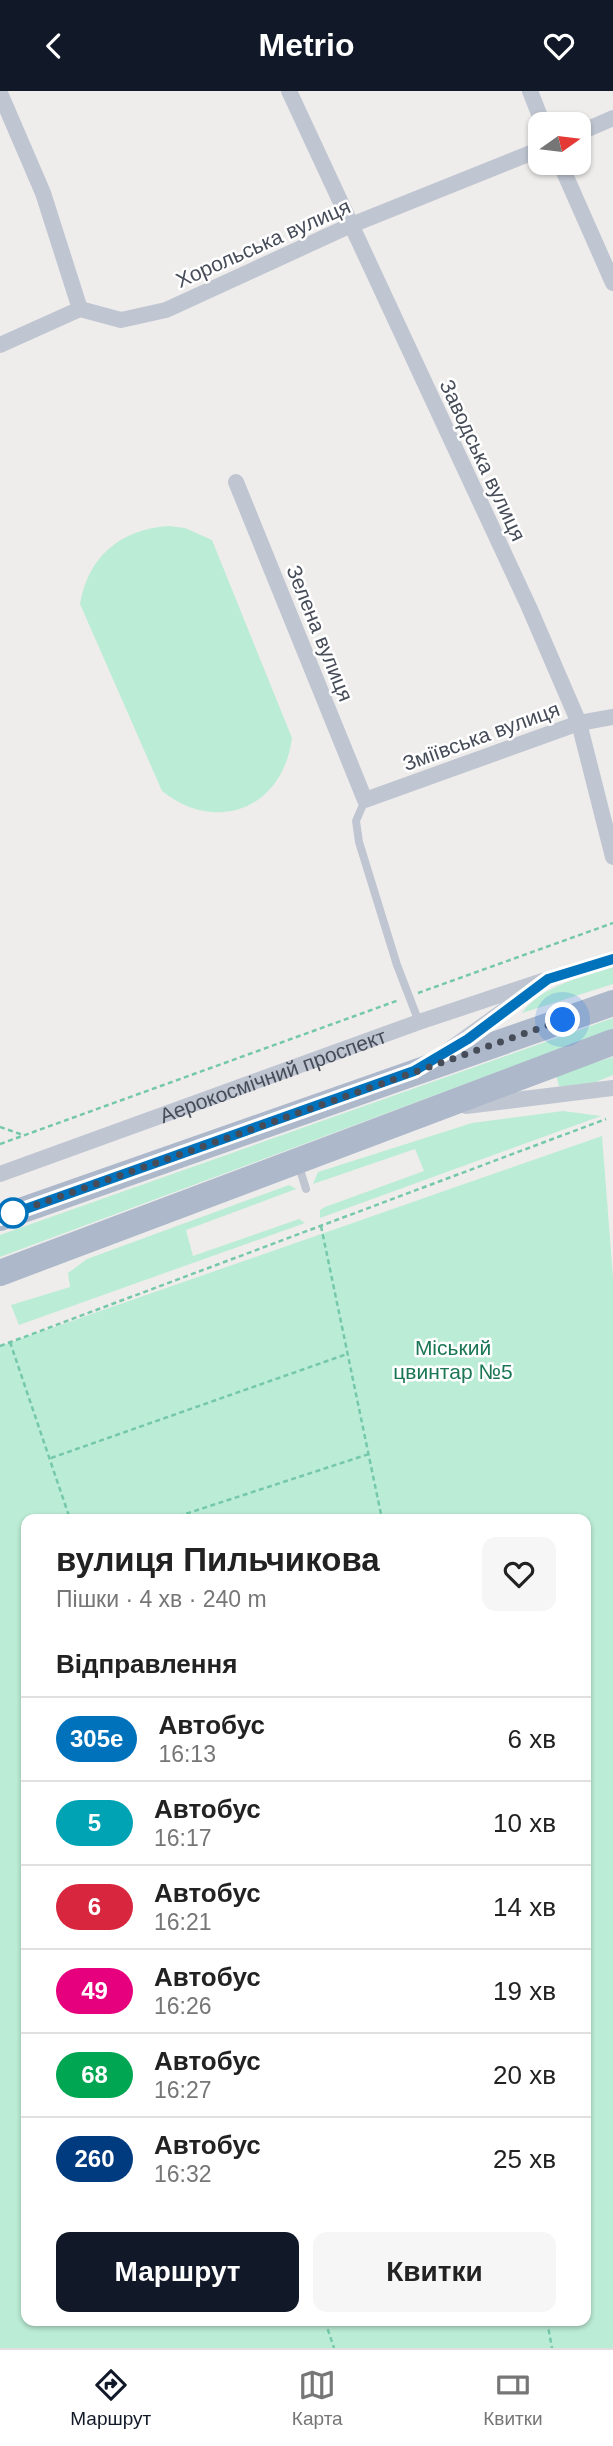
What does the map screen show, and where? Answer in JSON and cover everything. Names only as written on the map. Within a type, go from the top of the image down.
[{"type":"main road","name":"Аерокосмічний проспект","points":[[0,1218],[613,1003]]},
{"type":"main road","points":[[0,1273],[613,1042]]},
{"type":"street","name":"Заводська вулиця","points":[[289,91],[349,226],[529,607],[579,723],[608,816],[613,857]]},
{"type":"street","points":[[530,91],[538,112]]},
{"type":"street","points":[[0,93],[43,193],[80,309],[0,345]]},
{"type":"street","points":[[592,127],[613,118]]},
{"type":"street","name":"Хорольська вулиця","points":[[80,309],[121,320],[166,310],[349,226],[528,154]]},
{"type":"street","points":[[565,175],[613,283]]},
{"type":"street","name":"Зелена вулиця","points":[[236,482],[365,800]]},
{"type":"street","name":"Зміївська вулиця","points":[[365,800],[579,723],[613,717]]},
{"type":"street","name":"Аерокосмічний проспект","points":[[0,1174],[419,1022],[613,959]]},
{"type":"street","name":"Аерокосмічний проспект","points":[[414,1071],[468,1039],[548,979]]},
{"type":"street","points":[[432,1110],[613,1090]]},
{"type":"lane","points":[[365,800],[356,821],[359,842],[419,1022]]},
{"type":"lane","points":[[297,1160],[306,1189]]},
{"type":"path","points":[[0,1144],[613,923]]},
{"type":"path","points":[[0,1346],[606,1119]]},
{"type":"path","points":[[0,1127],[23,1135]]},
{"type":"path","points":[[321,1226],[381,1514]]},
{"type":"path","points":[[10,1342],[68,1514]]},
{"type":"path","points":[[51,1458],[347,1354]]},
{"type":"path","points":[[185,1514],[369,1454]]},
{"type":"path","points":[[327,2326],[334,2348]]},
{"type":"path","points":[[548,2326],[552,2348]]},
{"type":"green space","points":[[169,526],[185,528],[212,540],[292,738],[286,762],[276,782],[261,797],[244,807],[225,812],[204,811],[183,804],[162,791],[80,604],[91,572],[110,548],[136,533]]},
{"type":"green space","points":[[613,967],[613,984],[522,1013],[551,989]]},
{"type":"green space","points":[[613,1018],[613,1029],[0,1257],[0,1235]]},
{"type":"green space","points":[[613,1057],[613,1075],[586,1086],[559,1086],[556,1075]]},
{"type":"green space","points":[[563,1111],[601,1116],[320,1218],[320,1210],[325,1207],[424,1171],[415,1149],[313,1184],[318,1172],[472,1123]]},
{"type":"green space","name":"Міський цвинтар №5","points":[[602,1136],[613,1277],[613,2348],[0,2348],[0,1346]]},
{"type":"green space","points":[[289,1185],[296,1189],[186,1230],[193,1256],[299,1219],[305,1223],[19,1325],[11,1305],[70,1287],[68,1273],[87,1259]]},
{"type":"bus line","name":"305e","points":[[0,1218],[414,1071],[468,1039],[548,979],[613,959]]},
{"type":"route","points":[[13,1213],[563,1020]]}]
